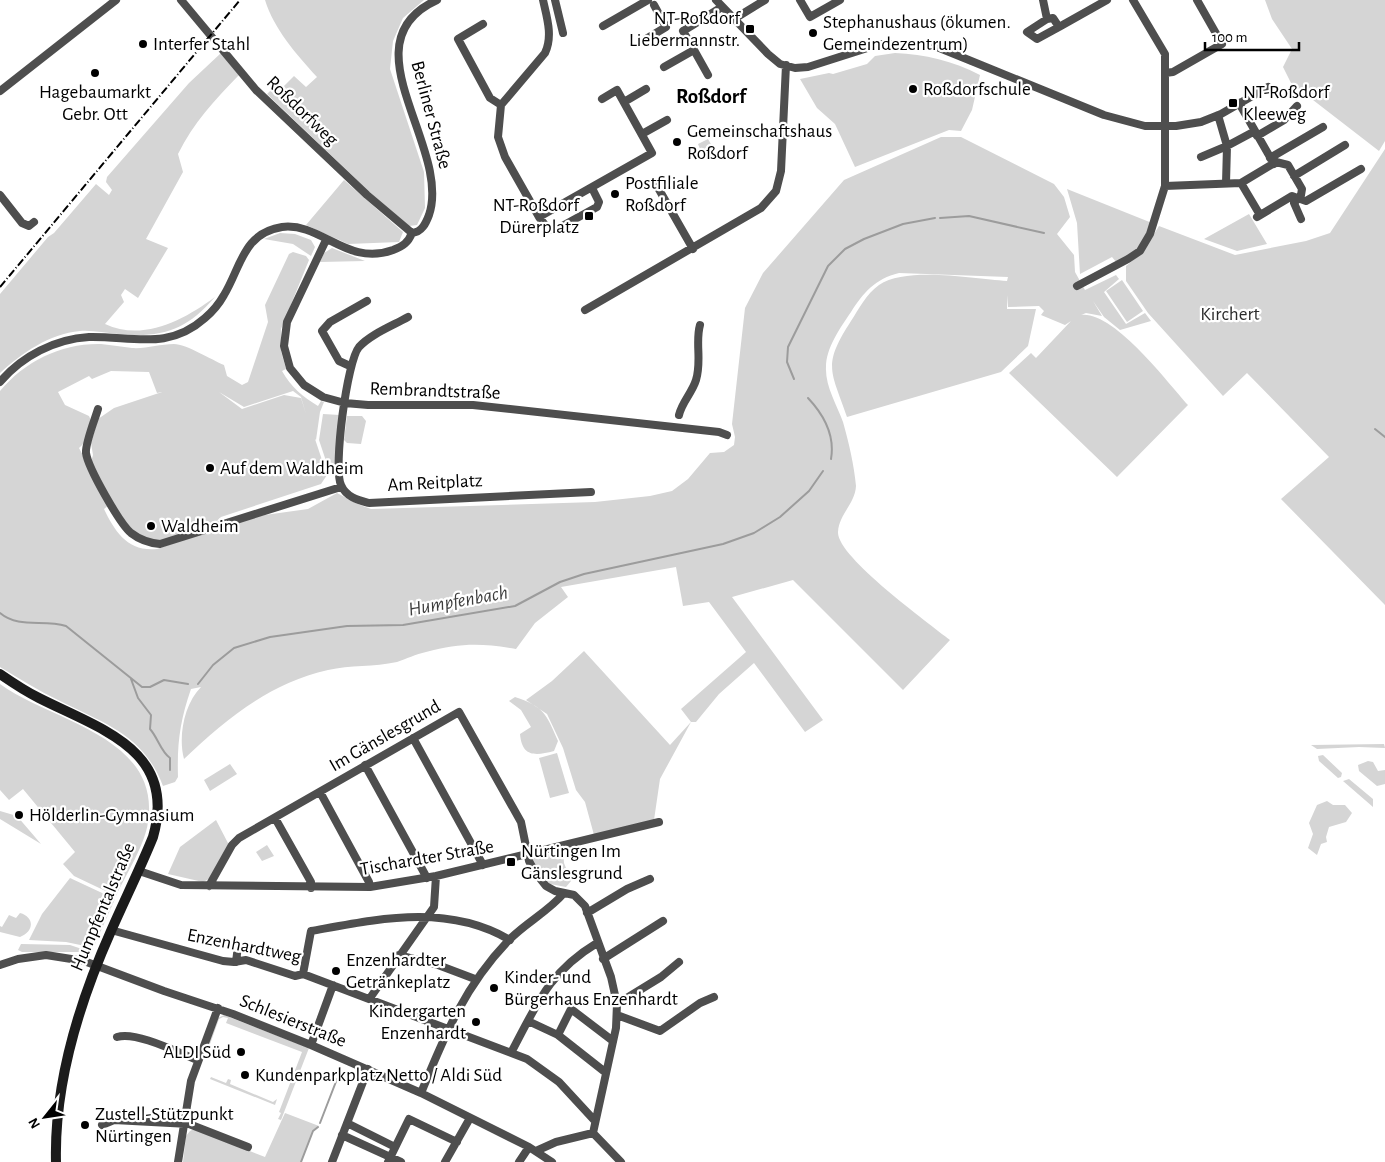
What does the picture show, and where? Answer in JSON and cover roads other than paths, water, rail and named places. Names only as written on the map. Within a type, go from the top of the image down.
[{"type":"street","points":[[0,91],[116,0]]},
{"type":"street","name":"Roßdorfweg","points":[[181,0],[256,90],[367,195],[412,233]]},
{"type":"street","name":"Berliner Straße","points":[[0,382],[30,356],[63,342],[97,337],[153,341],[168,338],[187,330],[204,319],[220,301],[249,244],[266,231],[288,227],[300,229],[364,254],[381,254],[407,244],[412,233],[419,231],[427,220],[432,204],[433,186],[426,154],[400,75],[399,44],[403,31],[415,14],[437,0]]},
{"type":"street","points":[[543,0],[549,23],[549,43],[545,53],[501,105],[498,124],[500,147],[546,228],[551,230],[567,224],[598,206],[599,200],[592,188]]},
{"type":"street","points":[[603,26],[662,0]]},
{"type":"street","points":[[716,0],[768,54],[786,65],[808,67],[880,44],[932,45],[1118,120],[1145,126],[1201,122],[1218,115],[1268,87]]},
{"type":"street","points":[[734,19],[765,0]]},
{"type":"street","points":[[800,0],[810,17],[840,0]]},
{"type":"street","points":[[1043,0],[1047,18]]},
{"type":"street","points":[[1059,27],[1054,19],[1047,18],[1027,32],[1037,39],[1059,27],[1107,0]]},
{"type":"street","points":[[1077,286],[1140,251],[1150,234],[1165,186],[1165,54],[1133,0]]},
{"type":"street","points":[[1165,73],[1173,72],[1222,44],[1198,0]]},
{"type":"street","points":[[557,1],[563,33]]},
{"type":"street","points":[[646,39],[666,27],[651,4]]},
{"type":"street","points":[[708,75],[683,31],[722,7]]},
{"type":"street","points":[[483,24],[458,39],[490,98],[501,105]]},
{"type":"street","points":[[664,67],[694,50]]},
{"type":"street","points":[[585,310],[761,208],[776,191],[781,171],[786,65]]},
{"type":"street","points":[[624,102],[646,89]]},
{"type":"street","points":[[539,218],[652,153],[617,90],[602,99]]},
{"type":"street","points":[[1239,104],[1272,161]]},
{"type":"street","points":[[1201,157],[1284,120],[1297,106]]},
{"type":"street","points":[[1218,115],[1227,146],[1226,183]]},
{"type":"street","points":[[642,134],[667,120]]},
{"type":"street","points":[[1165,186],[1241,183],[1287,148],[1323,127]]},
{"type":"street","points":[[1294,176],[1345,145]]},
{"type":"street","points":[[1272,161],[1285,163],[1302,189],[1294,203],[1301,219]]},
{"type":"street","points":[[1241,183],[1258,216],[1292,196],[1306,201],[1361,169]]},
{"type":"street","points":[[657,186],[693,249]]},
{"type":"street","points":[[0,195],[22,223],[29,226],[34,222]]},
{"type":"street","name":"Rembrandtstraße","points":[[326,240],[287,322],[284,346],[290,368],[304,385],[323,397],[345,403],[474,405],[719,432],[727,435]]},
{"type":"street","points":[[350,366],[338,360],[322,331],[330,322],[367,301]]},
{"type":"street","points":[[98,409],[86,452],[92,468],[123,524],[130,532],[150,543],[160,544],[341,487],[337,465],[350,366],[359,347],[369,338],[408,317]]},
{"type":"street","points":[[679,415],[681,406],[696,380],[700,351],[698,332],[700,325]]},
{"type":"street","name":"Am Reitplatz","points":[[341,487],[348,495],[369,503],[591,492]]},
{"type":"street","name":"Humpfentalstraße","points":[[0,674],[39,698],[105,729],[136,753],[155,783],[158,806],[153,837],[96,966],[70,1041],[63,1087]]},
{"type":"street","name":"Im Gänslesgrund","points":[[209,886],[232,845],[239,838],[459,712],[521,822],[528,854]]},
{"type":"street","points":[[413,738],[483,865]]},
{"type":"street","points":[[366,765],[427,878]]},
{"type":"street","points":[[320,792],[370,887]]},
{"type":"street","points":[[275,818],[311,882],[311,888]]},
{"type":"street","name":"Tischardter Straße","points":[[139,871],[181,885],[311,888],[370,887],[436,876],[659,822]]},
{"type":"street","points":[[528,854],[529,861],[540,879],[555,891],[579,898],[587,913],[611,977],[617,1004],[617,1015],[593,1133]]},
{"type":"street","points":[[370,998],[398,955],[429,917],[434,907],[436,876]]},
{"type":"street","points":[[587,913],[627,889],[650,879]]},
{"type":"street","points":[[421,1093],[447,1028],[475,979],[510,940],[564,893]]},
{"type":"street","points":[[303,974],[311,932],[367,921],[429,917],[451,918],[479,925],[510,940]]},
{"type":"street","points":[[603,959],[663,921]]},
{"type":"street","name":"Enzenhardtweg","points":[[111,930],[223,961],[236,962],[246,960],[296,976],[303,974],[512,1052],[552,1076],[595,1121]]},
{"type":"street","points":[[512,1052],[554,977],[573,959],[597,943]]},
{"type":"street","points":[[236,962],[238,946]]},
{"type":"street","name":"Schlesierstraße","points":[[0,965],[18,959],[46,955],[72,958],[218,1008],[311,1045],[421,1093],[533,1149],[552,1162]]},
{"type":"street","points":[[398,955],[438,965],[475,979]]},
{"type":"street","points":[[617,1004],[661,977],[679,962]]},
{"type":"street","points":[[311,1045],[333,985]]},
{"type":"street","points":[[617,1015],[660,1031],[700,1003],[714,997]]},
{"type":"street","points":[[178,1162],[183,1124],[197,1060],[218,1008]]},
{"type":"street","points":[[558,1035],[571,1009],[613,1041]]},
{"type":"street","points":[[528,1021],[558,1035],[605,1072]]},
{"type":"street","points":[[117,1037],[126,1034],[197,1060]]},
{"type":"street","points":[[332,1162],[368,1069]]},
{"type":"street","points":[[56,1162],[59,1108],[63,1087]]},
{"type":"street","points":[[63,1087],[63,1162]]},
{"type":"street","points":[[446,1162],[470,1118]]},
{"type":"street","points":[[389,1159],[409,1119],[456,1142]]},
{"type":"street","points":[[102,1125],[114,1120],[197,1125],[248,1147]]},
{"type":"street","points":[[347,1123],[395,1147]]},
{"type":"street","points":[[519,1162],[533,1149],[593,1133]]},
{"type":"street","points":[[593,1133],[621,1162]]},
{"type":"street","points":[[342,1135],[367,1146],[389,1159],[401,1162]]},
{"type":"street","points":[[367,1146],[371,1136]]},
{"type":"waterway","name":"Humpfenbach","points":[[940,218],[969,216],[1044,233]]},
{"type":"waterway","name":"Humpfenbach","points":[[794,379],[787,362],[788,347],[828,266],[845,249],[864,239],[903,224],[935,218]]},
{"type":"waterway","name":"Humpfenbach","points":[[808,398],[819,411],[827,426],[832,450],[831,459]]},
{"type":"waterway","points":[[1375,429],[1385,437]]},
{"type":"waterway","name":"Humpfenbach","points":[[198,684],[213,665],[234,648],[270,637],[347,626],[403,625],[515,606],[560,582],[584,574],[723,544],[754,533],[780,517],[809,491],[823,471]]},
{"type":"waterway","name":"Humpfenbach","points":[[0,613],[15,621],[66,626],[142,687],[150,687],[164,680],[188,684]]},
{"type":"waterway","points":[[131,679],[138,698],[151,715],[150,729],[164,752],[170,758],[170,770]]},
{"type":"waterway","points":[[320,1123],[337,1079]]},
{"type":"waterway","points":[[301,1162],[313,1131],[318,1127]]},
{"type":"railway","points":[[0,287],[240,0]]},
{"type":"place","name":"NT-Roßdorf Liebermannstr.","points":[[750,29]]},
{"type":"place","name":"Stephanushaus (ökumen. Gemeindezentrum)","points":[[813,33]]},
{"type":"place","name":"Interfer Stahl","points":[[143,44]]},
{"type":"place","name":"Hagebaumarkt Gebr. Ott","points":[[95,73]]},
{"type":"place","name":"Roßdorfschule","points":[[913,89]]},
{"type":"place","name":"NT-Roßdorf Kleeweg","points":[[1233,103]]},
{"type":"place","name":"Gemeinschaftshaus Roßdorf","points":[[677,142]]},
{"type":"place","name":"Postfiliale Roßdorf","points":[[615,194]]},
{"type":"place","name":"NT-Roßdorf Dürerplatz","points":[[589,216]]},
{"type":"place","name":"Auf dem Waldheim","points":[[210,468]]},
{"type":"place","name":"Waldheim","points":[[151,526]]},
{"type":"place","name":"Hölderlin-Gymnasium","points":[[19,815]]},
{"type":"place","name":"Nürtingen Im Gänslesgrund","points":[[511,862]]},
{"type":"place","name":"Enzenhardter Getränkeplatz","points":[[336,971]]},
{"type":"place","name":"Kinder- und Bürgerhaus Enzenhardt","points":[[494,988]]},
{"type":"place","name":"Kindergarten Enzenhardt","points":[[476,1022]]},
{"type":"place","name":"ALDI Süd","points":[[241,1052]]},
{"type":"place","name":"Kundenparkplatz Netto / Aldi Süd","points":[[245,1075]]},
{"type":"place","name":"Zustell-Stützpunkt Nürtingen","points":[[85,1125]]},
{"type":"district","name":"Roßdorf","points":[[711,96]]},
{"type":"park label","name":"Kirchert","points":[[1230,314]]}]
